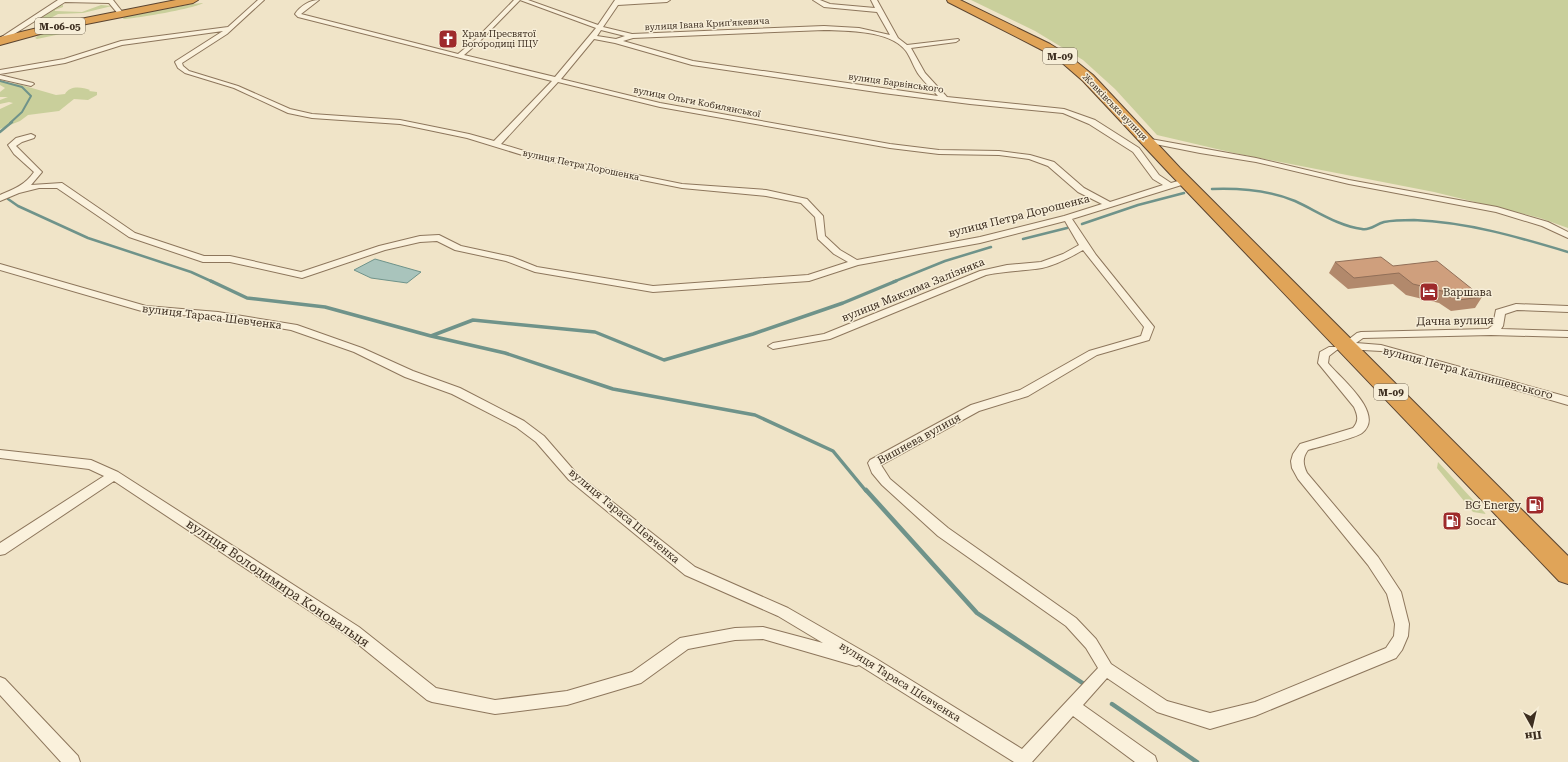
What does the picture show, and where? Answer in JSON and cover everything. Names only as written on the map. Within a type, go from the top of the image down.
[{"type":"highway","name":"М-06-05","points":[[0,41],[50,28],[193,0]]},
{"type":"highway","name":"Жовківська вулиця","points":[[952,0],[1040,44],[1064,58],[1088,78],[1148,140],[1177,183]]},
{"type":"highway","name":"М-09","points":[[1177,183],[1339,347],[1568,573]]},
{"type":"street","points":[[61,0],[111,1],[121,14]]},
{"type":"street","points":[[0,41],[64,0]]},
{"type":"street","name":"вулиця Петра Дорошенка","points":[[261,0],[225,33],[178,62],[180,67],[187,72],[203,78],[248,92],[288,111],[312,116],[400,122],[469,136],[532,156],[682,186],[766,193],[804,201],[819,216],[821,237],[837,252],[856,263]]},
{"type":"street","name":"вулиця Ольги Кобилянської","points":[[316,0],[298,14],[300,16],[459,56],[660,105],[890,146],[940,152],[999,153],[1030,157],[1051,164],[1081,190],[1110,205]]},
{"type":"street","points":[[459,56],[477,41],[517,0]]},
{"type":"street","name":"вулиця Івана Крипʼякевича","points":[[523,0],[600,28],[632,36],[824,28],[866,31],[886,35],[895,39],[906,47],[922,74],[944,98]]},
{"type":"street","points":[[495,144],[557,79],[593,37],[617,2],[667,0]]},
{"type":"street","points":[[816,0],[824,5],[830,6],[878,10],[874,0]]},
{"type":"street","name":"вулиця Івана Крипʼякевича","points":[[878,10],[895,39]]},
{"type":"street","points":[[0,72],[65,61],[121,43],[228,29]]},
{"type":"street","points":[[616,41],[632,36]]},
{"type":"street","name":"вулиця Барвінського","points":[[593,37],[616,41],[692,63],[883,91],[1051,109],[1077,115],[1092,122],[1136,150],[1156,177],[1177,183]]},
{"type":"street","points":[[906,47],[956,40]]},
{"type":"street","points":[[0,77],[31,84]]},
{"type":"street","points":[[0,198],[16,191],[32,181],[38,172],[36,168],[15,152],[12,145],[14,142],[31,136]]},
{"type":"street","points":[[1148,140],[1200,151],[1256,160],[1349,182],[1497,210],[1545,224],[1568,235]]},
{"type":"street","name":"вулиця Петра Дорошенка","points":[[16,191],[39,186],[59,185],[132,235],[202,259],[230,258],[302,275],[382,248],[420,239],[439,238],[458,248],[509,259],[535,269],[653,289],[809,278],[856,263],[980,240],[1068,218],[1177,183]]},
{"type":"street","points":[[1068,218],[1077,231],[1084,246]]},
{"type":"street","name":"вулиця Максима Залізняка","points":[[773,346],[826,337],[983,273],[1007,268],[1042,265],[1066,256],[1084,246]]},
{"type":"street","name":"Вишнева вулиця","points":[[1084,246],[1149,327],[1145,338],[1093,353],[1024,393],[975,408],[874,463],[876,470],[886,482],[942,532],[1071,622],[1088,638],[1099,653],[1106,669]]},
{"type":"street","name":"вулиця Тараса Шевченка","points":[[0,267],[145,309],[218,315],[293,328],[358,350],[409,374],[456,391],[525,428],[540,439],[573,477],[690,571],[783,612],[870,663],[1024,761]]},
{"type":"street","points":[[1491,332],[1498,326],[1500,312],[1516,307],[1568,309]]},
{"type":"street","name":"Дачна вулиця","points":[[1339,347],[1361,335],[1491,332],[1568,334]]},
{"type":"street","points":[[1024,761],[1106,669],[1163,708],[1210,721],[1255,709],[1284,698],[1391,652],[1401,636],[1402,624],[1394,592],[1373,561],[1302,476],[1297,463],[1299,452],[1304,448],[1357,431],[1363,426],[1363,411],[1360,405],[1332,376],[1323,363],[1324,354],[1339,347]]},
{"type":"street","name":"вулиця Петра Калнишевського","points":[[1339,347],[1381,348],[1568,401]]},
{"type":"street","name":"вулиця Володимира Коновальця","points":[[0,454],[92,465],[114,475],[354,632],[432,695],[496,707],[567,698],[636,678],[685,643],[735,634],[763,633],[870,663]]},
{"type":"street","points":[[0,550],[114,475]]},
{"type":"street","points":[[0,684],[72,762]]},
{"type":"street","points":[[1072,706],[1149,762]]},
{"type":"green space","points":[[971,0],[1568,0],[1568,228],[1540,218],[1434,192],[1234,153],[1157,135],[1115,89],[1083,60],[1035,31]]},
{"type":"green space","points":[[203,3],[190,8],[165,13],[123,19],[124,17],[129,16]]},
{"type":"green space","points":[[63,5],[63,7],[55,11],[82,12],[101,5],[112,6],[83,13],[58,14],[47,20],[41,21],[45,18],[40,17],[57,6]]},
{"type":"green space","points":[[75,27],[77,29],[70,32],[37,39],[35,38],[49,31]]},
{"type":"green space","points":[[0,79],[5,83],[18,84],[56,95],[65,94],[73,88],[83,88],[90,90],[89,91],[97,92],[97,95],[88,100],[74,99],[59,111],[28,115],[20,121],[0,129],[0,109],[13,103],[9,102],[0,104],[0,100],[8,97],[0,97],[0,92],[5,88],[0,85]]},
{"type":"green space","points":[[1438,462],[1486,514],[1473,512],[1437,468]]},
{"type":"water","points":[[375,259],[421,272],[407,283],[371,278],[354,270]]},
{"type":"building","points":[[1381,257],[1393,266],[1437,261],[1482,297],[1458,300],[1446,292],[1413,284],[1399,273],[1354,278],[1335,262]]},
{"type":"waterway","points":[[0,81],[22,87],[31,96],[22,112],[10,123]]},
{"type":"waterway","points":[[0,132],[12,122]]},
{"type":"waterway","points":[[1212,189],[1244,189],[1275,194],[1295,201],[1344,225],[1362,229],[1368,229],[1381,223],[1392,221],[1434,221],[1492,231],[1568,252]]},
{"type":"waterway","points":[[1082,224],[1138,205],[1184,193]]},
{"type":"waterway","points":[[8,199],[18,206],[88,238],[191,272],[213,282]]},
{"type":"waterway","points":[[1023,239],[1067,228]]},
{"type":"waterway","points":[[893,282],[945,261],[991,247]]},
{"type":"waterway","points":[[211,281],[247,298],[325,307],[431,336]]},
{"type":"waterway","points":[[431,336],[473,320],[595,332],[664,360],[753,334],[843,303],[896,281]]},
{"type":"waterway","points":[[431,336],[505,353],[613,389],[755,415],[833,451],[866,491]]},
{"type":"waterway","points":[[866,490],[977,613],[1084,684]]},
{"type":"waterway","points":[[1112,704],[1197,762]]},
{"type":"place","name":"Храм Пресвятої Богородиці ПЦУ","points":[[448,39]]},
{"type":"place","name":"Варшава","points":[[1429,292]]},
{"type":"place","name":"BG Energy","points":[[1535,505]]},
{"type":"place","name":"Socar","points":[[1452,521]]}]
